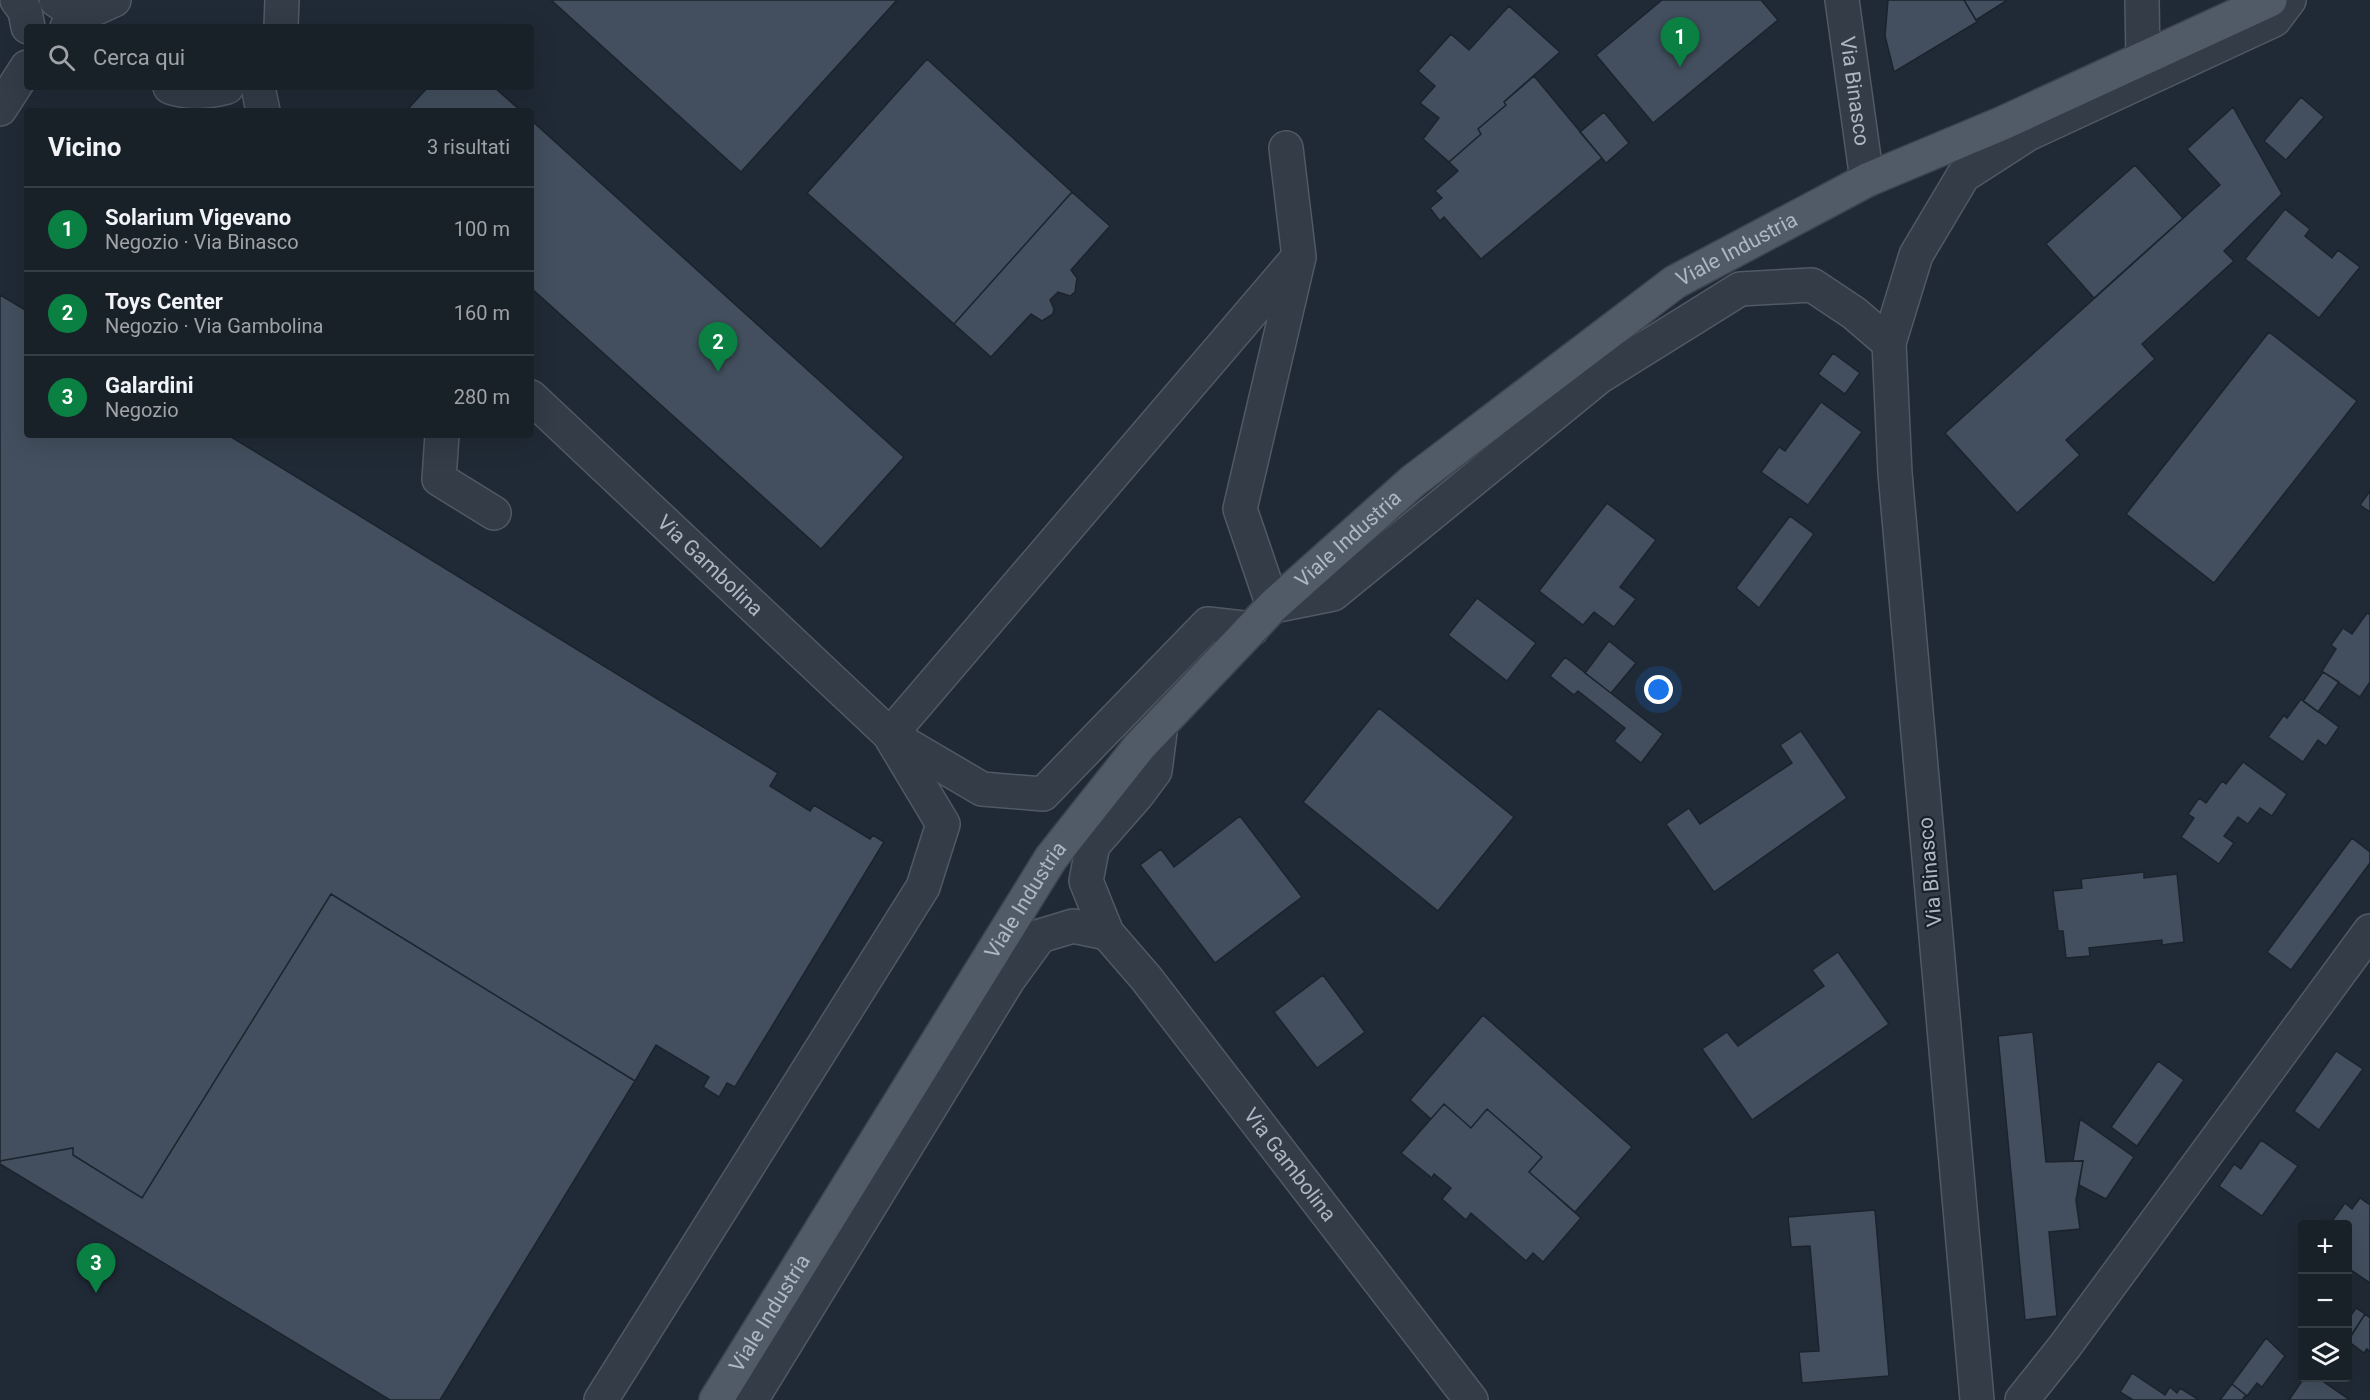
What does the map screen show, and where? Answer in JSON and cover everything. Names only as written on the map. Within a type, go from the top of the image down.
[{"type":"main road","name":"Viale Industria","points":[[716,1400],[1051,858],[1139,747],[1262,617],[1413,481],[1675,282],[1867,180],[2003,123],[2270,0]]},
{"type":"street","points":[[17,0],[25,11],[27,24]]},
{"type":"street","points":[[67,14],[114,0],[116,24]]},
{"type":"street","points":[[280,24],[282,0]]},
{"type":"street","name":"Via Binasco","points":[[1842,0],[1867,180]]},
{"type":"street","points":[[2142,0],[2143,59]]},
{"type":"street","name":"Via Binasco","points":[[1977,1400],[1895,473],[1889,343],[1916,255],[1963,176],[2028,134],[2274,20],[2289,0]]},
{"type":"street","points":[[184,96],[214,90]]},
{"type":"street","points":[[259,90],[262,108]]},
{"type":"street","points":[[1262,617],[1240,509],[1299,257],[1286,148]]},
{"type":"street","points":[[890,735],[1299,257]]},
{"type":"street","points":[[890,735],[982,789],[1043,794],[1208,624],[1262,617],[1333,594],[1599,377],[1740,289],[1812,285],[1854,313],[1889,343]]},
{"type":"street","name":"Via Gambolina","points":[[534,399],[890,735]]},
{"type":"street","points":[[442,438],[439,479],[494,513]]},
{"type":"street","name":"Via Gambolina","points":[[1161,724],[1155,771],[1137,795],[1093,844],[1086,881],[1107,933],[1146,978],[1470,1400]]},
{"type":"street","points":[[601,1400],[923,887],[943,824],[890,735]]},
{"type":"street","points":[[751,1400],[1008,980],[1040,936],[1073,926],[1107,933]]},
{"type":"street","points":[[2022,1400],[2065,1346],[2370,931]]},
{"type":"building","points":[[551,0],[897,0],[741,172]]},
{"type":"building","points":[[1662,0],[1761,0],[1778,20],[1653,123],[1596,55]]},
{"type":"building","points":[[1888,0],[1964,0],[1977,22],[1894,72],[1885,36]]},
{"type":"building","points":[[1964,0],[2005,0],[2006,1],[1976,20]]},
{"type":"building","points":[[1509,6],[1560,52],[1504,102],[1506,105],[1478,129],[1481,134],[1449,162],[1423,139],[1439,118],[1420,103],[1435,86],[1418,71],[1451,34],[1469,50]]},
{"type":"building","points":[[927,59],[1072,192],[954,324],[807,193]]},
{"type":"building","points":[[1534,76],[1602,158],[1481,259],[1444,217],[1440,221],[1430,208],[1442,198],[1435,191],[1458,171],[1449,162],[1481,134],[1478,129],[1506,105],[1504,102]]},
{"type":"building","points":[[425,90],[497,90],[518,108],[409,108]]},
{"type":"building","points":[[2301,97],[2324,117],[2286,160],[2264,141]]},
{"type":"building","points":[[2233,107],[2282,194],[2224,251],[2234,261],[2142,344],[2155,359],[2066,440],[2080,455],[2017,513],[1945,433],[2220,185],[2187,149]]},
{"type":"building","points":[[1604,112],[1629,143],[1606,163],[1580,132]]},
{"type":"building","points":[[534,123],[904,457],[821,549],[534,291]]},
{"type":"building","points":[[2135,165],[2183,218],[2094,298],[2046,244]]},
{"type":"building","points":[[1072,192],[1110,226],[1071,270],[1077,278],[1075,292],[1070,296],[1058,292],[1050,300],[1054,309],[1053,314],[1042,321],[1031,314],[991,357],[954,324]]},
{"type":"building","points":[[2285,209],[2310,229],[2305,236],[2332,258],[2338,250],[2360,267],[2319,318],[2245,259]]},
{"type":"building","points":[[0,295],[24,309],[24,438],[233,438],[778,773],[770,786],[810,811],[814,805],[870,839],[873,835],[884,842],[735,1087],[727,1083],[719,1097],[703,1087],[709,1077],[656,1045],[635,1081],[331,894],[142,1198],[73,1155],[73,1148],[0,1161]]},
{"type":"building","points":[[2269,332],[2357,401],[2214,583],[2126,514]]},
{"type":"building","points":[[1833,353],[1860,373],[1845,394],[1818,374]]},
{"type":"building","points":[[1821,402],[1862,432],[1808,505],[1761,472],[1779,447],[1785,451]]},
{"type":"building","points":[[2370,491],[2370,512],[2360,505]]},
{"type":"building","points":[[1607,503],[1656,540],[1620,587],[1636,599],[1614,627],[1594,612],[1583,625],[1539,591]]},
{"type":"building","points":[[1790,516],[1814,534],[1759,608],[1736,588]]},
{"type":"building","points":[[1477,598],[1536,643],[1507,681],[1448,635]]},
{"type":"building","points":[[2367,613],[2370,615],[2370,682],[2360,697],[2322,671],[2336,649],[2331,645],[2343,628],[2352,634]]},
{"type":"building","points":[[1609,641],[1636,663],[1611,693],[1585,673]]},
{"type":"building","points":[[1565,657],[1663,734],[1641,763],[1614,741],[1625,728],[1578,691],[1574,695],[1550,676]]},
{"type":"building","points":[[2323,672],[2339,682],[2318,712],[2303,701]]},
{"type":"building","points":[[2301,699],[2339,727],[2326,746],[2318,740],[2303,762],[2268,737],[2284,715],[2287,718]]},
{"type":"building","points":[[1379,708],[1514,817],[1438,911],[1303,802]]},
{"type":"building","points":[[1801,731],[1847,798],[1714,892],[1666,824],[1689,808],[1700,824],[1792,763],[1780,745]]},
{"type":"building","points":[[2243,762],[2287,794],[2272,816],[2260,808],[2248,824],[2238,817],[2224,836],[2234,843],[2219,864],[2181,837],[2194,818],[2188,814],[2199,798],[2206,803],[2222,781],[2226,784]]},
{"type":"building","points":[[1240,816],[1302,897],[1215,963],[1140,865],[1161,849],[1174,867]]},
{"type":"building","points":[[2352,838],[2370,852],[2370,863],[2291,970],[2267,952]]},
{"type":"building","points":[[2144,872],[2144,878],[2177,874],[2184,942],[2162,945],[2162,940],[2089,948],[2090,956],[2066,958],[2063,931],[2058,931],[2053,891],[2082,888],[2081,879]]},
{"type":"building","points":[[331,894],[635,1081],[440,1400],[390,1400],[0,1164],[0,1161],[73,1148],[73,1155],[142,1198]]},
{"type":"building","points":[[1838,952],[1889,1024],[1752,1120],[1702,1049],[1727,1032],[1738,1046],[1824,986],[1812,970]]},
{"type":"building","points":[[1323,975],[1365,1032],[1317,1068],[1274,1012]]},
{"type":"building","points":[[1483,1015],[1632,1147],[1575,1212],[1529,1172],[1542,1157],[1487,1109],[1471,1128],[1444,1104],[1431,1119],[1410,1100]]},
{"type":"building","points":[[2033,1032],[2046,1162],[2083,1161],[2076,1200],[2080,1229],[2049,1232],[2057,1316],[2025,1320],[1998,1036]]},
{"type":"building","points":[[2336,1051],[2363,1069],[2319,1130],[2294,1111]]},
{"type":"building","points":[[2158,1061],[2184,1080],[2137,1146],[2111,1127]]},
{"type":"building","points":[[1444,1104],[1471,1128],[1487,1109],[1542,1157],[1529,1172],[1581,1218],[1543,1262],[1533,1253],[1526,1261],[1471,1213],[1466,1220],[1442,1199],[1451,1188],[1434,1174],[1432,1178],[1401,1153]]},
{"type":"building","points":[[2080,1119],[2134,1157],[2106,1199],[2079,1185],[2083,1161],[2073,1161]]},
{"type":"building","points":[[2261,1140],[2298,1166],[2262,1216],[2219,1186],[2234,1164],[2241,1169]]},
{"type":"building","points":[[2360,1198],[2370,1205],[2370,1283],[2352,1271],[2352,1220],[2333,1220],[2345,1203],[2352,1209]]},
{"type":"building","points":[[1875,1210],[1889,1376],[1802,1383],[1799,1352],[1819,1351],[1810,1246],[1791,1247],[1788,1217]]},
{"type":"building","points":[[2356,1308],[2365,1314],[2352,1334],[2352,1328],[2352,1314]]},
{"type":"building","points":[[2365,1314],[2370,1318],[2370,1352],[2367,1349],[2364,1353],[2352,1344],[2352,1335]]},
{"type":"building","points":[[2266,1338],[2285,1356],[2262,1387],[2257,1383],[2247,1396],[2232,1384]]},
{"type":"building","points":[[2132,1373],[2165,1395],[2170,1387],[2177,1393],[2180,1388],[2199,1400],[2133,1400],[2120,1392]]},
{"type":"building","points":[[2301,1382],[2324,1382],[2350,1400],[2289,1400]]},
{"type":"building","points":[[2232,1384],[2246,1395],[2242,1400],[2220,1400]]},
{"type":"place","name":"Solarium Vigevano","points":[[1680,67]]},
{"type":"place","name":"Toys Center","points":[[718,372]]},
{"type":"place","name":"Galardini","points":[[96,1293]]}]
